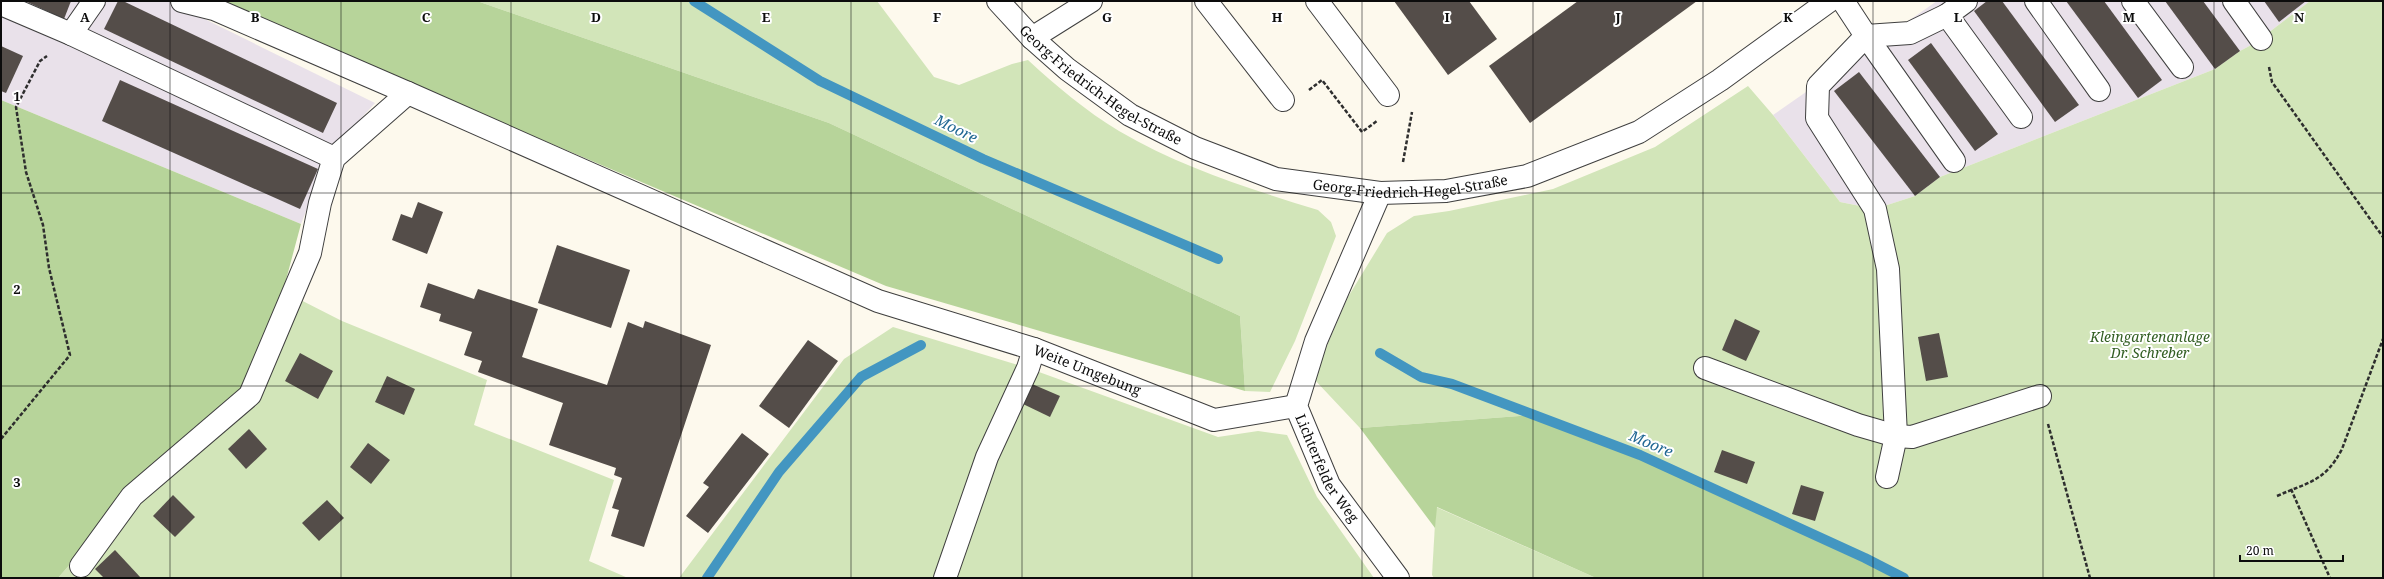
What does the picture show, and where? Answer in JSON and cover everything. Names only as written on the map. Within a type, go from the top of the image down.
[{"type":"street","points":[[71,34],[94,1]]},
{"type":"street","name":"Weite Umgebung","points":[[182,1],[214,9],[408,92],[878,301],[1034,349],[1214,420],[1296,406]]},
{"type":"street","name":"Georg-Friedrich-Hegel-Straße","points":[[998,1],[1032,38],[1067,69],[1130,115],[1195,148],[1276,179],[1380,193],[1446,191],[1527,176],[1639,132],[1720,80],[1829,1]]},
{"type":"street","points":[[1032,38],[1091,1]]},
{"type":"street","points":[[1206,1],[1283,100]]},
{"type":"street","points":[[1317,1],[1388,95]]},
{"type":"street","points":[[1843,1],[1954,160]]},
{"type":"street","points":[[1887,477],[1896,436],[1888,269],[1875,209],[1818,118],[1818,86],[1866,36],[1910,33],[1947,15],[1966,1]]},
{"type":"street","points":[[2036,1],[2099,90]]},
{"type":"street","points":[[2133,1],[2182,68]]},
{"type":"street","points":[[2234,1],[2261,38]]},
{"type":"street","points":[[1,4],[71,34],[334,158]]},
{"type":"street","points":[[1947,15],[2021,117]]},
{"type":"street","points":[[81,566],[132,496],[250,395],[310,252],[320,203],[334,158],[408,92]]},
{"type":"street","name":"Lichterfelder Weg","points":[[1380,193],[1316,341],[1296,406],[1329,485],[1398,578]]},
{"type":"street","points":[[945,578],[987,457],[1028,368],[1034,349]]},
{"type":"street","points":[[1704,368],[1858,425],[1896,436],[1912,437],[2040,396]]},
{"type":"path","points":[[1,439],[70,355],[49,268],[43,225],[26,172],[16,107],[40,61],[71,34]]},
{"type":"path","points":[[2261,38],[2272,82],[2383,237]]},
{"type":"path","points":[[1305,93],[1322,80],[1362,132],[1380,119]]},
{"type":"path","points":[[1388,95],[1409,97],[1414,103],[1403,162],[1404,192]]},
{"type":"path","points":[[2277,496],[2323,476],[2335,463],[2342,449],[2383,339]]},
{"type":"path","points":[[2040,396],[2090,578]]},
{"type":"path","points":[[2291,489],[2330,578]]},
{"type":"shaded area","points":[[1,1],[168,1],[375,103],[328,155],[301,224],[1,100]]},
{"type":"shaded area","points":[[1937,1],[2310,1],[2255,43],[2240,51],[2215,69],[1940,177],[1915,196],[1875,209],[1840,202],[1773,115]]},
{"type":"green space","points":[[223,1],[477,1],[829,123],[1240,316],[1245,391],[886,286],[413,85]]},
{"type":"green space","points":[[477,1],[877,1],[934,77],[959,85],[1012,64],[1028,60],[1072,98],[1119,131],[1166,156],[1216,176],[1318,210],[1331,222],[1336,236],[1295,341],[1270,392],[1245,391],[1240,316],[829,123]]},
{"type":"green space","name":"Kleingartenanlage Dr. Schreber","points":[[2310,1],[2383,1],[2383,578],[1904,578],[1865,558],[1640,455],[1534,415],[1360,428],[1313,378],[1348,297],[1387,233],[1414,216],[1449,211],[1553,189],[1655,147],[1748,86],[1773,115],[1840,202],[1875,209],[1915,196],[1940,177],[2215,69],[2240,51],[2255,43]]},
{"type":"green space","points":[[1,100],[301,224],[283,291],[243,387],[91,540],[58,578],[1,578]]},
{"type":"green space","points":[[283,291],[342,321],[487,380],[474,425],[614,480],[589,561],[628,578],[58,578],[91,540]]},
{"type":"green space","points":[[893,327],[1028,368],[1218,437],[1258,431],[1287,435],[1317,497],[1374,578],[679,578],[844,359]]},
{"type":"green space","points":[[1534,415],[1640,455],[1865,558],[1904,578],[1596,578],[1437,507],[1435,528],[1360,428]]},
{"type":"green space","points":[[1436,507],[1596,578],[1434,578],[1432,575]]},
{"type":"building","points":[[25,1],[71,1],[64,19]]},
{"type":"building","points":[[118,1],[123,1],[337,103],[323,133],[104,29]]},
{"type":"building","points":[[1394,1],[1469,1],[1497,39],[1448,75]]},
{"type":"building","points":[[1578,1],[1697,1],[1530,123],[1489,66]]},
{"type":"building","points":[[1987,1],[2002,1],[2079,105],[2055,122],[1974,11]]},
{"type":"building","points":[[2066,1],[2104,1],[2162,80],[2138,98]]},
{"type":"building","points":[[2165,1],[2203,1],[2240,51],[2215,69]]},
{"type":"building","points":[[2264,1],[2306,1],[2279,22]]},
{"type":"building","points":[[1931,43],[1998,134],[1975,151],[1908,60]]},
{"type":"building","points":[[1,46],[23,56],[6,93],[1,91]]},
{"type":"building","points":[[1859,72],[1940,177],[1915,196],[1834,91]]},
{"type":"building","points":[[120,80],[318,169],[300,209],[102,121]]},
{"type":"building","points":[[418,202],[443,212],[427,254],[392,240],[401,214],[412,218]]},
{"type":"building","points":[[557,245],[630,270],[611,328],[538,303]]},
{"type":"building","points":[[428,283],[474,299],[478,289],[538,309],[522,357],[607,385],[628,322],[643,328],[645,321],[711,345],[644,547],[611,536],[619,510],[612,508],[622,478],[614,475],[616,468],[549,445],[563,403],[478,372],[482,361],[464,355],[472,332],[439,321],[441,314],[420,307]]},
{"type":"building","points":[[1735,319],[1760,331],[1746,361],[1722,350]]},
{"type":"building","points":[[1939,333],[1948,377],[1926,381],[1918,337]]},
{"type":"building","points":[[808,340],[838,361],[789,428],[759,406]]},
{"type":"building","points":[[300,353],[333,371],[318,399],[285,381]]},
{"type":"building","points":[[387,376],[415,389],[404,415],[375,402]]},
{"type":"building","points":[[1032,384],[1060,396],[1050,417],[1023,404]]},
{"type":"building","points":[[249,429],[267,449],[246,469],[228,449]]},
{"type":"building","points":[[742,433],[769,454],[708,533],[686,516],[709,487],[703,483]]},
{"type":"building","points":[[368,443],[390,460],[371,484],[350,467]]},
{"type":"building","points":[[1722,450],[1755,462],[1747,484],[1714,472]]},
{"type":"building","points":[[1801,485],[1824,492],[1815,521],[1792,514]]},
{"type":"building","points":[[173,495],[195,517],[175,537],[153,516]]},
{"type":"building","points":[[327,500],[344,518],[319,541],[302,523]]},
{"type":"building","points":[[115,550],[141,578],[104,578],[95,569]]},
{"type":"waterway","name":"Moore","points":[[694,1],[820,81],[983,159],[1218,259]]},
{"type":"waterway","points":[[707,578],[779,472],[861,377],[921,345]]},
{"type":"waterway","name":"Moore","points":[[1380,353],[1421,377],[1452,384],[1640,455],[1865,558],[1904,578]]}]
